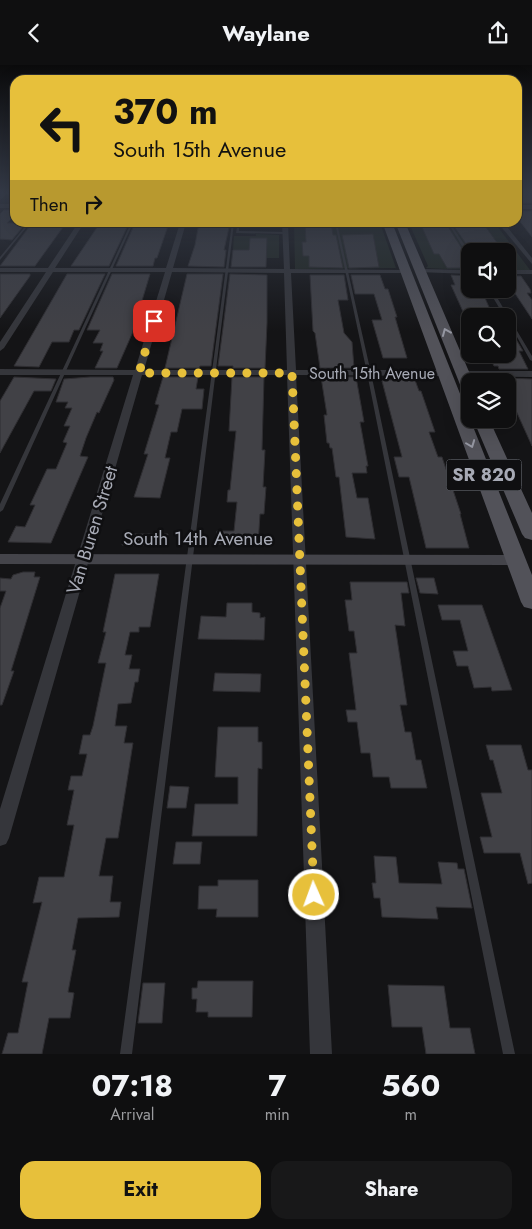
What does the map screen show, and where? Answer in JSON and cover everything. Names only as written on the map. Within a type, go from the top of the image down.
[{"type":"main road","name":"SR 820","points":[[393,239],[532,601]]},
{"type":"main road","points":[[407,239],[463,373]]},
{"type":"main road","points":[[405,271],[422,275]]},
{"type":"main road","points":[[435,349],[463,373]]},
{"type":"main road","points":[[444,373],[461,386]]},
{"type":"main road","name":"SR 820","points":[[485,428],[532,534]]},
{"type":"street","points":[[0,348],[71,239]]},
{"type":"street","name":"Van Buren Street","points":[[0,838],[178,239]]},
{"type":"street","points":[[286,239],[321,1054]]},
{"type":"street","points":[[514,239],[532,262]]},
{"type":"street","points":[[0,270],[405,271]]},
{"type":"street","points":[[422,275],[461,272]]},
{"type":"street","points":[[516,272],[532,272]]},
{"type":"street","name":"South 15th Avenue","points":[[0,372],[444,373]]},
{"type":"street","points":[[516,374],[532,374]]},
{"type":"street","name":"South 14th Avenue","points":[[0,559],[516,560]]},
{"type":"lane","points":[[0,259],[16,239]]},
{"type":"lane","points":[[0,510],[124,239]]},
{"type":"lane","points":[[126,1054],[230,239]]},
{"type":"lane","points":[[339,239],[369,373],[509,1054]]},
{"type":"lane","points":[[516,332],[532,360]]},
{"type":"shaded area","points":[[234,239],[279,239],[279,258],[266,258],[266,250],[233,250]]},
{"type":"shaded area","points":[[294,239],[386,239],[396,268],[295,269]]},
{"type":"shaded area","points":[[416,239],[507,239],[510,243],[461,243],[461,270],[426,268],[428,266]]},
{"type":"shaded area","points":[[516,251],[530,270],[516,270]]},
{"type":"building","points":[[20,239],[54,239],[35,266],[0,266]]},
{"type":"building","points":[[89,239],[121,239],[109,266],[71,266]]},
{"type":"building","points":[[128,239],[163,239],[153,266],[116,266]]},
{"type":"building","points":[[196,239],[226,239],[224,267],[188,266]]},
{"type":"building","points":[[250,239],[267,239],[266,267],[231,267],[233,250],[249,250]]},
{"type":"building","points":[[306,239],[337,239],[343,268],[309,267],[309,256],[303,256],[302,242],[306,242]]},
{"type":"building","points":[[343,239],[374,239],[379,267],[349,268]]},
{"type":"building","points":[[427,239],[456,239],[461,247],[461,268],[447,268],[439,254],[434,254]]},
{"type":"building","points":[[463,239],[495,239],[497,243],[465,243]]},
{"type":"building","points":[[0,274],[30,274],[0,318]]},
{"type":"building","points":[[67,274],[105,274],[79,330],[74,330],[69,342],[52,342],[39,367],[14,366]]},
{"type":"building","points":[[112,274],[150,274],[132,334],[117,368],[95,368],[103,351],[100,351],[103,343],[93,343],[100,330],[87,330]]},
{"type":"building","points":[[187,274],[223,274],[211,366],[165,368]]},
{"type":"building","points":[[230,274],[267,275],[265,368],[218,366]]},
{"type":"building","points":[[310,275],[344,275],[348,300],[338,300],[344,333],[352,342],[354,368],[320,368],[315,333],[313,331]]},
{"type":"building","points":[[351,275],[380,275],[385,289],[388,289],[407,358],[383,358],[372,320],[382,320],[374,294],[355,294]]},
{"type":"building","points":[[451,275],[461,276],[461,298],[485,298],[489,308],[461,308],[451,285],[455,285]]},
{"type":"building","points":[[516,276],[521,276],[530,289],[531,293],[527,293],[532,300],[532,319],[516,295]]},
{"type":"building","points":[[516,339],[523,351],[519,351],[528,369],[499,369],[498,366],[494,366],[492,363],[516,363]]},
{"type":"building","points":[[14,377],[56,379],[51,391],[34,391],[0,453],[0,401]]},
{"type":"building","points":[[113,377],[114,380],[86,438],[80,456],[88,457],[51,543],[8,542],[16,526],[25,527],[35,505],[30,505],[47,469],[56,469],[67,443],[63,442],[70,426],[64,426],[72,408],[65,408],[68,402],[56,402],[64,379]]},
{"type":"building","points":[[163,377],[198,377],[196,389],[204,389],[202,409],[182,409],[177,432],[171,432],[165,458],[170,458],[160,498],[134,497],[148,454],[144,454],[159,405],[155,404]]},
{"type":"building","points":[[232,377],[264,377],[262,450],[265,450],[263,487],[266,487],[264,514],[260,514],[258,545],[215,544],[217,531],[234,531],[237,502],[227,502],[236,431],[229,431]]},
{"type":"building","points":[[321,377],[356,377],[364,422],[360,422],[368,466],[366,466],[367,473],[352,473],[357,498],[368,498],[375,539],[346,537],[339,477],[336,477],[332,448],[327,443],[324,415],[327,415]]},
{"type":"building","points":[[516,378],[532,379],[532,446],[516,411]]},
{"type":"building","points":[[415,380],[419,391],[421,391],[435,432],[429,432],[438,457],[442,457],[461,514],[469,548],[426,548],[409,477],[399,477],[394,457],[402,457],[382,381]]},
{"type":"building","points":[[125,534],[168,534],[165,546],[122,545]]},
{"type":"building","points":[[23,572],[35,572],[34,577],[40,577],[11,671],[14,671],[2,705],[0,705],[0,608],[6,591],[0,591],[0,578],[11,579],[13,575]]},
{"type":"building","points":[[115,574],[159,574],[150,627],[139,627],[139,632],[130,632],[125,655],[132,655],[129,669],[140,669],[138,682],[135,682],[131,703],[118,704],[115,726],[127,726],[124,743],[133,743],[118,838],[106,838],[99,876],[113,876],[110,902],[121,902],[119,917],[78,918],[72,950],[76,950],[68,992],[74,993],[70,1018],[49,1018],[42,1054],[2,1054],[8,1033],[18,1033],[28,982],[22,982],[42,902],[33,903],[39,877],[64,877],[74,825],[67,825],[74,790],[68,790],[71,776],[82,776],[87,754],[79,754],[83,735],[90,735],[93,726],[106,663],[98,663],[106,632],[103,632]]},
{"type":"building","points":[[416,578],[434,578],[438,594],[420,593]]},
{"type":"building","points":[[350,582],[407,582],[409,593],[401,593],[405,626],[395,625],[407,705],[400,705],[405,732],[411,732],[416,760],[421,760],[427,788],[391,788],[389,777],[373,777],[370,753],[361,753],[357,722],[348,722],[346,710],[356,710],[349,653],[357,653],[354,631],[349,631],[345,600],[352,600]]},
{"type":"building","points":[[227,603],[252,603],[252,612],[260,613],[260,618],[265,617],[264,640],[198,639],[201,616],[226,617]]},
{"type":"building","points":[[438,605],[482,605],[512,690],[492,691],[491,687],[474,688],[468,666],[457,666],[453,651],[468,651],[460,620],[442,620]]},
{"type":"building","points":[[215,673],[261,674],[260,692],[213,691]]},
{"type":"building","points":[[218,727],[258,727],[258,742],[262,742],[262,769],[258,768],[257,836],[192,836],[195,804],[238,804],[238,777],[215,777]]},
{"type":"building","points":[[486,745],[521,745],[528,770],[532,770],[532,883],[528,884],[520,853],[484,853],[480,837],[492,837],[481,793],[502,793],[493,760],[490,760]]},
{"type":"building","points":[[170,786],[189,787],[186,808],[167,808]]},
{"type":"building","points":[[176,842],[202,842],[200,864],[173,864]]},
{"type":"building","points":[[374,856],[396,857],[399,883],[442,884],[438,862],[457,863],[458,869],[464,869],[472,908],[436,907],[438,919],[382,917],[380,898],[374,898],[372,883],[376,883]]},
{"type":"building","points":[[218,880],[258,880],[258,917],[216,917],[217,909],[198,909],[199,886],[218,886]]},
{"type":"building","points":[[198,981],[253,981],[252,1017],[208,1017],[208,1012],[196,1012],[197,999],[192,999],[192,988],[197,988]]},
{"type":"building","points":[[143,983],[165,983],[162,1023],[138,1023]]},
{"type":"building","points":[[388,985],[444,986],[450,1028],[470,1028],[475,1054],[426,1054],[422,1027],[392,1027]]},
{"type":"route","points":[[154,321],[139,373],[292,373],[314,895]]}]
